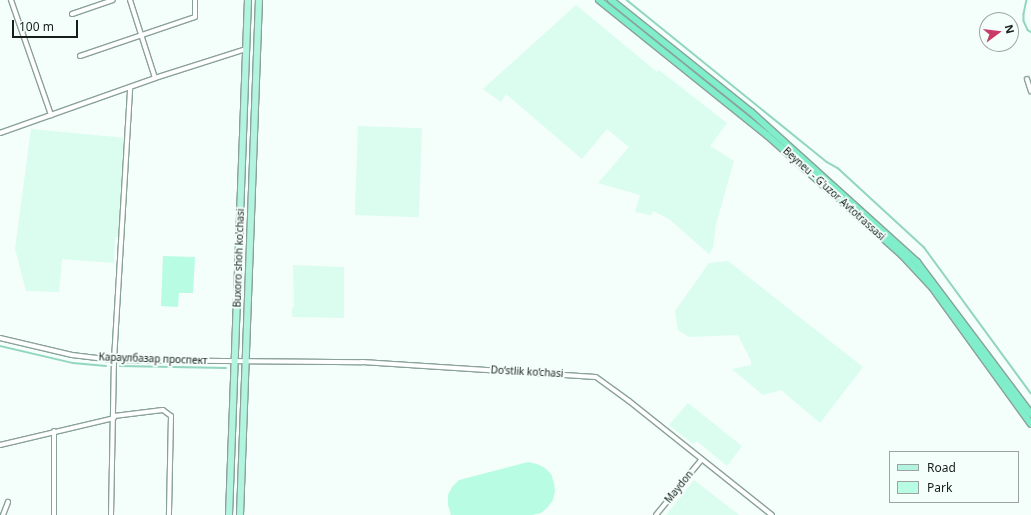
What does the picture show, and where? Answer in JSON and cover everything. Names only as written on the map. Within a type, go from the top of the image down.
[{"type":"highway","name":"Beyneu - G'uzor Avtotrassasi","points":[[599,0],[767,135],[902,255],[932,288],[1031,424]]},
{"type":"highway","name":"Beyneu - G'uzor Avtotrassasi","points":[[612,0],[751,112],[917,262],[1031,414]]},
{"type":"main road","name":"Buxoro shoh ko'chasi","points":[[229,515],[248,0]]},
{"type":"main road","name":"Buxoro shoh ko'chasi","points":[[240,515],[259,0]]},
{"type":"street","points":[[11,0],[51,115]]},
{"type":"street","points":[[72,14],[113,0]]},
{"type":"street","points":[[130,0],[155,78]]},
{"type":"street","points":[[80,56],[195,17],[195,0]]},
{"type":"street","points":[[0,133],[155,78],[246,49]]},
{"type":"street","points":[[1027,78],[1031,91]]},
{"type":"street","points":[[111,515],[114,360],[130,88]]},
{"type":"street","name":"Караулбазар проспект","points":[[0,338],[65,354],[114,360],[235,361]]},
{"type":"street","name":"Do‘stlik ko‘chasi","points":[[235,361],[362,362],[596,377],[772,515]]},
{"type":"street","points":[[0,445],[114,417],[164,410],[171,416],[169,515]]},
{"type":"street","points":[[54,431],[54,515]]},
{"type":"street","name":"Maydon","points":[[656,515],[702,459]]},
{"type":"street","points":[[3,515],[8,502]]},
{"type":"shaded area","points":[[576,5],[657,72],[659,70],[727,123],[710,146],[734,161],[716,224],[713,248],[709,254],[669,219],[653,211],[651,215],[635,212],[640,195],[598,183],[629,147],[607,129],[582,159],[506,94],[501,102],[483,89]]},
{"type":"shaded area","points":[[358,126],[422,128],[419,217],[355,215]]},
{"type":"shaded area","points":[[31,129],[126,138],[121,237],[115,237],[114,263],[62,259],[59,292],[26,291],[15,249]]},
{"type":"shaded area","points":[[728,261],[863,367],[820,423],[781,390],[763,395],[732,369],[751,365],[751,361],[738,335],[689,337],[678,330],[675,311],[709,263]]},
{"type":"shaded area","points":[[293,265],[344,267],[344,318],[292,317],[292,307],[294,307]]},
{"type":"shaded area","points":[[688,403],[742,446],[727,466],[697,441],[693,444],[669,425]]},
{"type":"shaded area","points":[[694,480],[738,514],[739,515],[666,515]]},
{"type":"green space","points":[[163,256],[195,257],[193,293],[179,293],[178,307],[161,306]]},
{"type":"green space","points":[[528,462],[545,468],[551,474],[554,483],[555,491],[553,500],[541,513],[532,515],[451,515],[448,505],[448,495],[452,487],[459,480]]},
{"type":"waterway","points":[[627,0],[827,162],[838,168],[924,247],[1031,393]]},
{"type":"waterway","points":[[1027,0],[1024,21],[1028,30],[1031,32]]},
{"type":"waterway","points":[[0,346],[73,363],[106,366]]},
{"type":"waterway","points":[[120,366],[226,368]]}]
